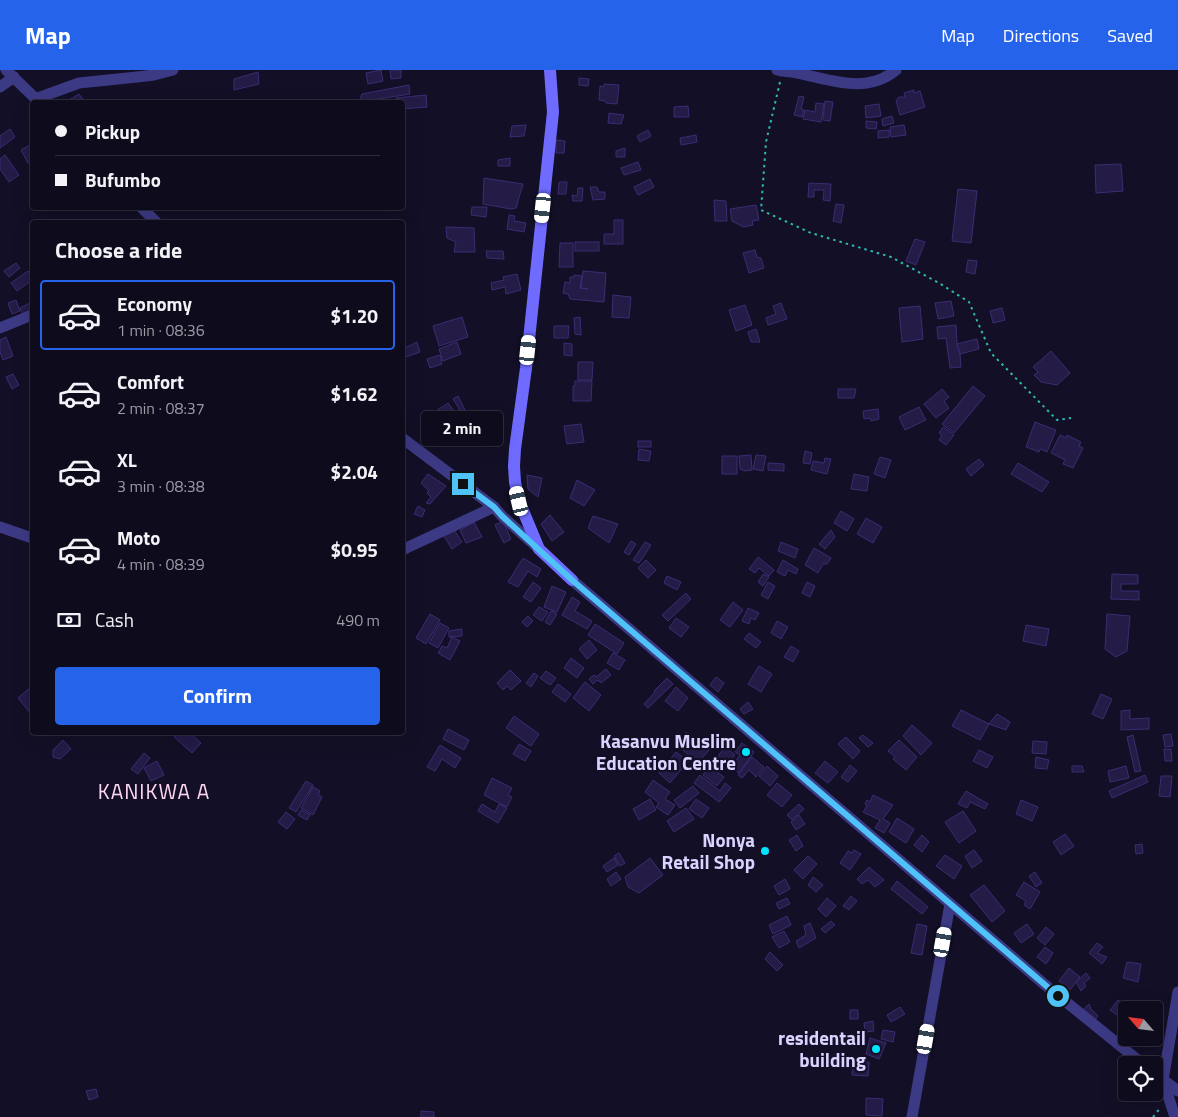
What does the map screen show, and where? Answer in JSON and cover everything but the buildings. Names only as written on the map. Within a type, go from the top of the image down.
[{"type":"street","points":[[0,86],[10,74],[37,100],[79,83],[154,75],[173,70]]},
{"type":"street","points":[[539,549],[519,501],[514,466],[553,112],[550,70]]},
{"type":"street","points":[[779,71],[790,71],[828,81],[853,84],[877,82],[896,70]]},
{"type":"street","points":[[144,210],[154,220]]},
{"type":"street","points":[[0,328],[30,316]]},
{"type":"street","points":[[405,440],[494,507],[572,580],[1044,984],[1133,1056]]},
{"type":"street","points":[[405,549],[494,507]]},
{"type":"street","points":[[0,528],[30,537]]},
{"type":"street","points":[[912,1117],[950,904]]},
{"type":"street","points":[[1163,1056],[1178,992]]},
{"type":"street","points":[[1163,1080],[1178,1091]]},
{"type":"street","points":[[1163,1088],[1175,1117]]},
{"type":"path","points":[[779,71],[766,142],[761,210],[812,233],[891,257],[969,302],[991,353],[1057,420],[1071,418]]},
{"type":"place","name":"Kasanvu Muslim Education Centre","points":[[746,752]]},
{"type":"place","name":"Nonya Retail Shop","points":[[765,851]]},
{"type":"place","name":"residentail building","points":[[876,1049]]},
{"type":"district","name":"KANIKWA A","points":[[154,792]]},
{"type":"route","points":[[463,484],[494,507],[572,580],[1058,996]]}]
